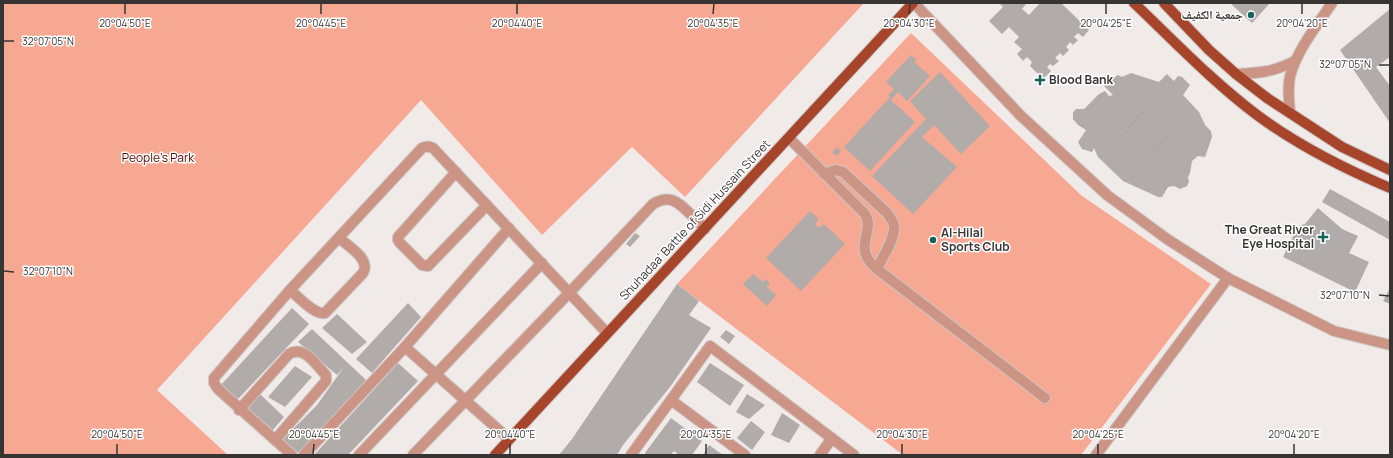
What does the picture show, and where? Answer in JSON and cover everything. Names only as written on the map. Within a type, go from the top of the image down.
[{"type":"main road","name":"Shuhadaa' Battle of Sidi Hussain Street","points":[[497,454],[509,439],[607,333],[914,3]]},
{"type":"main road","points":[[1134,3],[1230,92],[1258,115],[1294,139],[1335,162],[1390,188]]},
{"type":"main road","points":[[1164,3],[1209,50],[1236,74],[1290,113],[1342,147],[1390,170]]},
{"type":"street","points":[[914,3],[1020,116],[1107,195],[1167,239],[1228,278],[1334,331],[1390,345]]},
{"type":"street","points":[[1290,113],[1290,74],[1295,61],[1332,3]]},
{"type":"street","points":[[1236,74],[1273,71],[1295,61]]},
{"type":"street","points":[[789,138],[824,174],[861,208],[868,218],[868,228],[864,249],[867,259],[877,269],[1045,398]]},
{"type":"street","points":[[292,455],[239,410],[215,387],[214,378],[290,290],[422,148],[427,146],[433,148],[607,333]]},
{"type":"street","points":[[824,174],[836,170],[845,174],[887,213],[892,220],[894,227],[893,235],[877,269]]},
{"type":"street","points":[[456,172],[398,237],[400,243],[422,265],[428,266],[487,205]]},
{"type":"street","points":[[413,455],[569,293],[652,204],[665,199],[676,202],[705,229]]},
{"type":"street","points":[[304,455],[405,347],[509,228]]},
{"type":"street","points":[[290,290],[316,312],[321,314],[325,313],[363,273],[365,268],[364,261],[338,238]]},
{"type":"street","points":[[359,455],[542,263]]},
{"type":"street","points":[[1096,455],[1228,278]]},
{"type":"street","points":[[631,455],[710,346],[854,455]]},
{"type":"street","points":[[405,347],[509,439]]},
{"type":"street","points":[[239,410],[288,354],[295,351],[303,353],[324,372],[326,375],[326,381],[275,440]]},
{"type":"street","points":[[671,400],[745,455]]},
{"type":"street","points":[[820,455],[832,438]]},
{"type":"path","points":[[1142,112],[1158,120],[1163,126],[1169,127],[1171,131],[1151,156],[1121,137],[1142,112]]},
{"type":"green space","name":"People's Park","points":[[3,3],[864,3],[685,197],[632,147],[542,235],[421,100],[157,390],[228,455],[3,455]]},
{"type":"green space","name":"Al-Hilal Sports Club","points":[[911,33],[1082,196],[1211,284],[1081,455],[903,455],[677,284]]},
{"type":"building","points":[[999,3],[1025,3],[1026,4],[1022,9],[1029,15],[1040,3],[1061,3],[1089,30],[1083,37],[1078,33],[1074,37],[1078,40],[1073,45],[1070,42],[1066,47],[1069,50],[1063,56],[1060,53],[1055,58],[1059,61],[1053,66],[1050,64],[1047,67],[1051,71],[1043,79],[1030,66],[1032,62],[1027,57],[1023,61],[1017,54],[1022,49],[1014,42],[1019,37],[1009,27],[1002,34],[989,21],[1003,7]]},
{"type":"building","name":"جمعية الكفيف","points":[[1230,3],[1270,3],[1252,23]]},
{"type":"building","points":[[1390,9],[1390,57],[1376,67],[1390,86],[1390,123],[1340,50]]},
{"type":"building","points":[[911,55],[917,60],[914,62],[930,76],[907,101],[898,92],[891,100],[915,122],[870,171],[844,147],[890,97],[888,95],[894,89],[886,82]]},
{"type":"building","points":[[940,72],[990,126],[961,154],[934,125],[922,137],[957,167],[913,214],[872,176],[926,119],[910,101]]},
{"type":"building","points":[[1131,73],[1159,82],[1167,74],[1174,81],[1178,76],[1182,77],[1190,85],[1183,95],[1199,112],[1205,125],[1211,131],[1212,137],[1205,157],[1198,156],[1192,161],[1187,186],[1180,189],[1174,186],[1168,187],[1162,197],[1158,197],[1123,181],[1098,157],[1094,148],[1092,152],[1082,149],[1078,142],[1086,130],[1078,125],[1073,119],[1073,112],[1076,109],[1084,109],[1099,94],[1105,91],[1109,96],[1113,95],[1104,86],[1118,75],[1122,77]]},
{"type":"building","points":[[837,147],[841,151],[837,156],[832,152]]},
{"type":"building","points":[[1330,189],[1390,222],[1390,240],[1322,202]]},
{"type":"building","points":[[1318,208],[1342,229],[1358,236],[1349,253],[1369,262],[1355,292],[1283,257],[1298,226],[1305,224]]},
{"type":"building","points":[[810,211],[819,219],[815,224],[819,228],[824,224],[845,244],[801,291],[766,258]]},
{"type":"building","points":[[635,233],[640,236],[630,247],[626,244]]},
{"type":"building","points":[[753,274],[763,282],[766,279],[770,283],[767,287],[776,295],[767,306],[743,284]]},
{"type":"building","points":[[677,284],[699,301],[689,315],[711,328],[670,387],[623,445],[617,455],[559,455],[572,439]]},
{"type":"building","points":[[1390,288],[1390,304],[1383,301]]},
{"type":"building","points":[[408,303],[421,317],[372,373],[356,359]]},
{"type":"building","points":[[292,308],[309,324],[237,400],[219,387]]},
{"type":"building","points":[[337,314],[367,342],[352,354],[322,328]]},
{"type":"building","points":[[312,329],[366,380],[334,418],[298,453],[282,440],[317,405],[344,367],[337,375],[298,342]]},
{"type":"building","points":[[726,330],[735,336],[729,344],[720,337]]},
{"type":"building","points":[[398,363],[418,381],[348,455],[314,455]]},
{"type":"building","points":[[710,363],[744,385],[730,406],[697,382]]},
{"type":"building","points":[[295,366],[312,377],[285,407],[268,397]]},
{"type":"building","points":[[260,394],[284,417],[271,432],[245,408]]},
{"type":"building","points":[[747,394],[765,405],[749,419],[736,412]]},
{"type":"building","points":[[782,413],[800,425],[789,443],[771,435]]},
{"type":"building","points":[[671,418],[702,441],[692,455],[679,455],[674,451],[671,455],[647,455],[645,453]]},
{"type":"building","points":[[751,421],[765,432],[752,450],[737,438]]},
{"type":"building","points":[[709,445],[723,455],[703,455]]},
{"type":"place","name":"جمعية الكفيف","points":[[1251,15]]},
{"type":"place","name":"Blood Bank","points":[[1040,80]]},
{"type":"place","name":"The Great River Eye Hospital","points":[[1323,237]]},
{"type":"place","name":"Al-Hilal Sports Club","points":[[933,240]]}]
